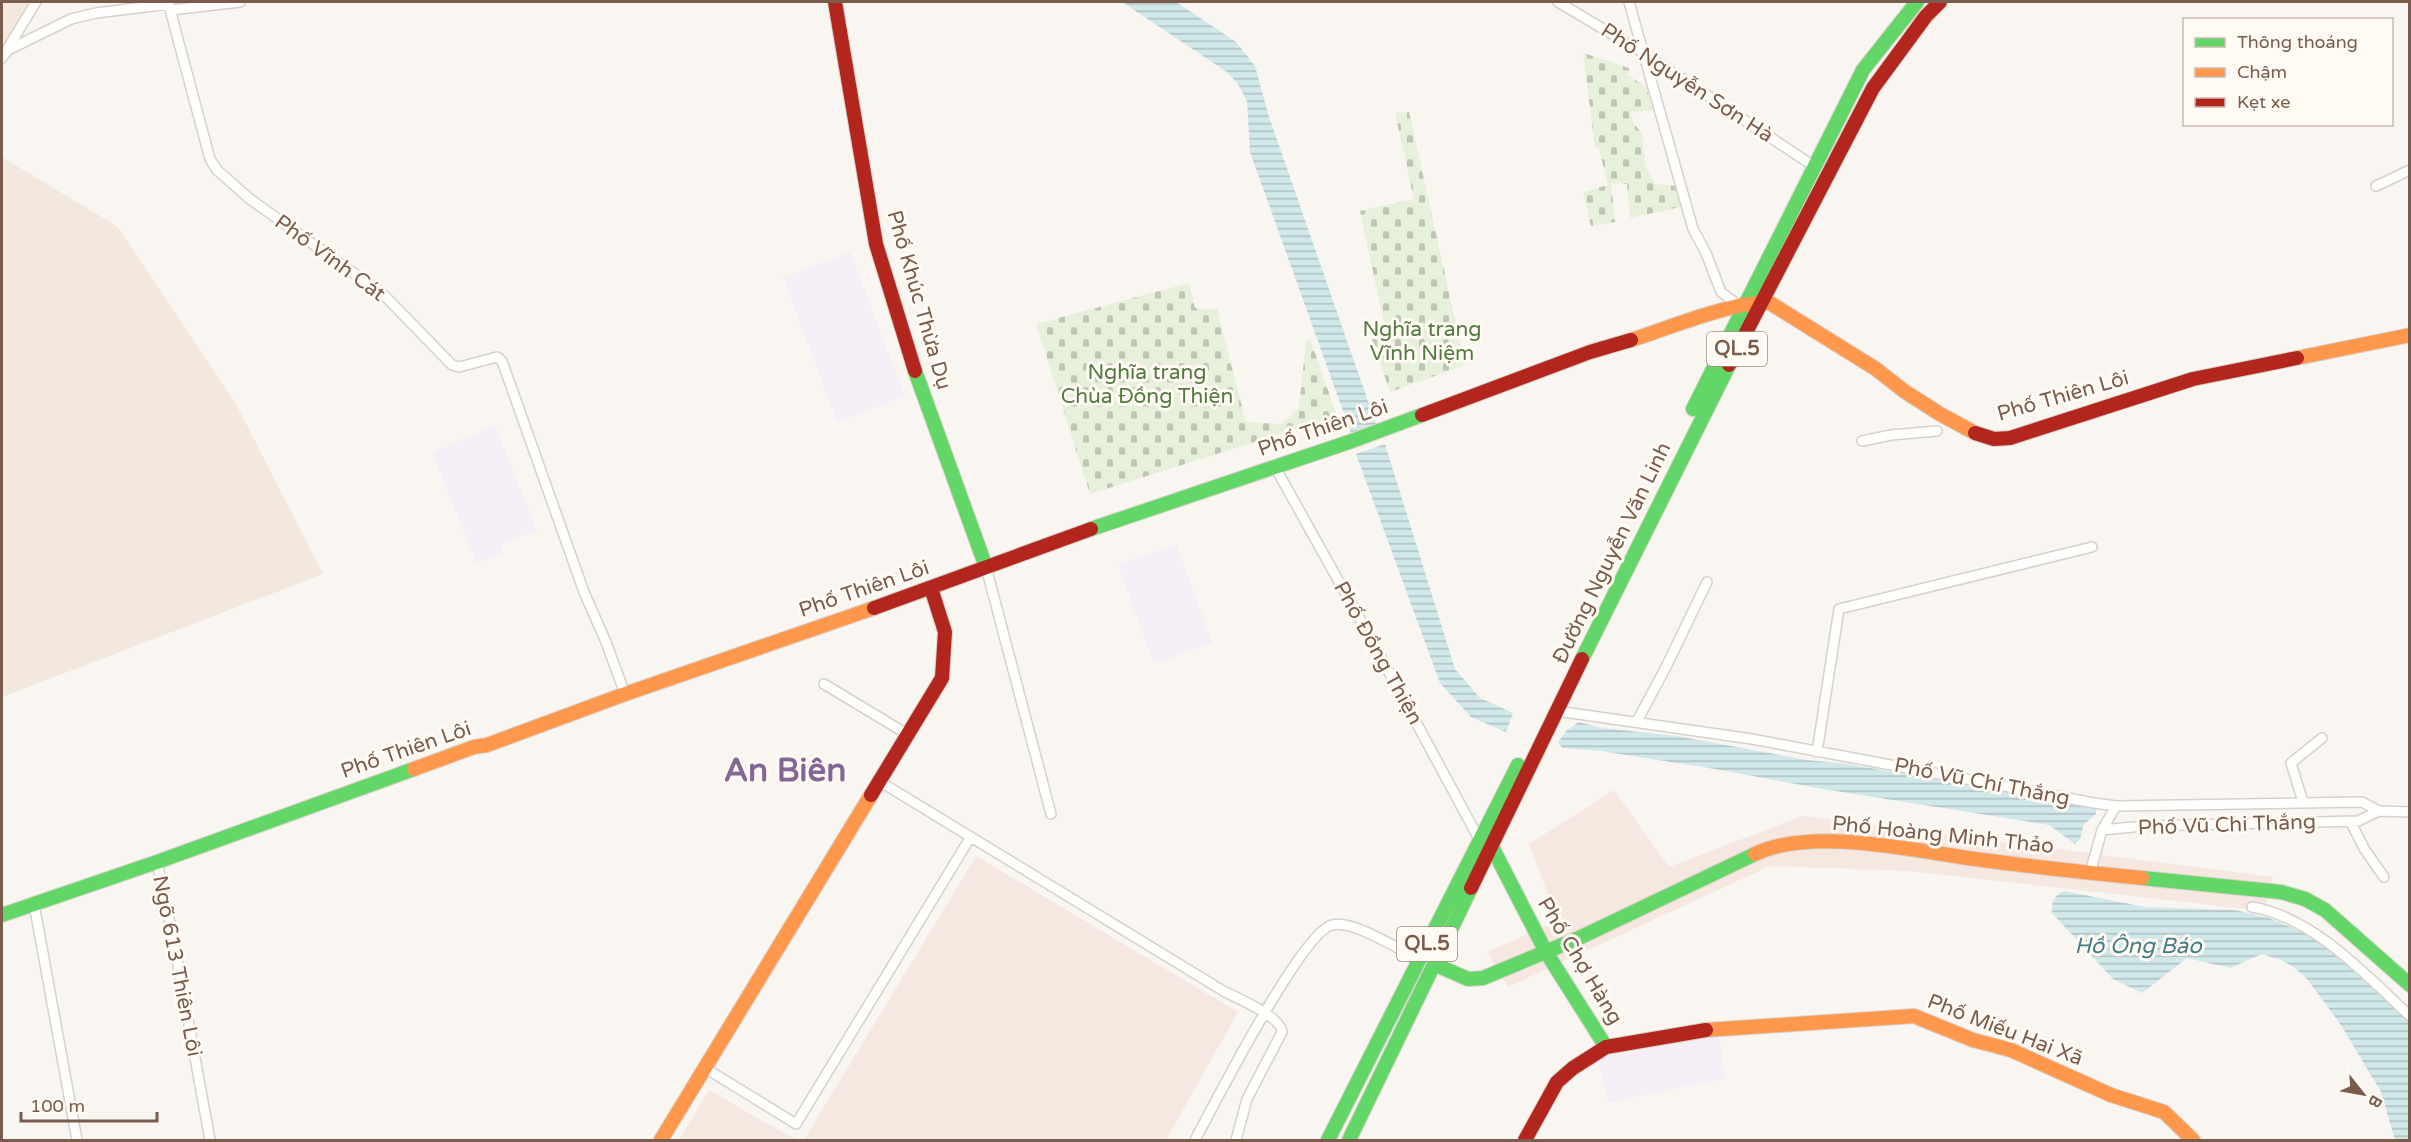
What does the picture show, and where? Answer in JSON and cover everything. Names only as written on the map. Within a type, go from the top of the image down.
[{"type":"main road","name":"Phố Khúc Thừa Dụ","points":[[835,2],[876,244],[915,372],[986,567]]},
{"type":"main road","name":"Đường Nguyễn Văn Linh","points":[[1349,1140],[1492,847],[1533,747],[1742,308],[1863,69],[1917,2]]},
{"type":"main road","name":"Đường Nguyễn Văn Linh","points":[[1550,712],[1760,302],[1873,88],[1926,16],[1940,2]]},
{"type":"main road","name":"Phố Thiên Lôi","points":[[2,915],[931,588],[1101,525],[1349,442],[1590,352],[1716,312],[1742,308],[1760,302],[1770,303],[1844,348],[1940,414],[1981,436],[1994,439],[2010,438],[2067,418],[2193,380],[2409,335]]},
{"type":"main road","points":[[661,1140],[942,678],[945,632],[931,588]]},
{"type":"main road","name":"Đường Nguyễn Văn Linh","points":[[1328,1140],[1479,839],[1533,747]]},
{"type":"main road","name":"Phố Hoàng Minh Thảo","points":[[1434,964],[1468,979],[1476,980],[1546,952],[1765,849],[1840,841],[2090,873],[2280,892],[2305,899],[2325,910],[2409,985]]},
{"type":"main road","name":"Phố Chợ Hàng","points":[[1492,847],[1546,952],[1606,1047],[1573,1068],[1557,1083],[1525,1140]]},
{"type":"main road","name":"Phố Miếu Hai Xã","points":[[1606,1047],[1715,1028],[1914,1016],[1973,1040],[2011,1050],[2111,1095],[2164,1112],[2193,1140]]},
{"type":"street","points":[[5,54],[36,2]]},
{"type":"street","points":[[5,54],[71,19],[96,13],[169,5],[240,2]]},
{"type":"street","name":"Phố Nguyễn Sơn Hà","points":[[1558,2],[1642,52],[1815,166]]},
{"type":"street","points":[[1629,2],[1693,230],[1706,253],[1721,292],[1742,308]]},
{"type":"street","name":"Phố Vĩnh Cát","points":[[169,5],[210,159],[217,170],[250,199],[383,294],[452,365],[459,368],[497,357],[502,361],[584,592],[625,694]]},
{"type":"street","points":[[2376,186],[2409,170]]},
{"type":"street","points":[[1862,441],[1891,435],[1937,431]]},
{"type":"street","name":"Phố Đồng Thiện","points":[[1275,467],[1479,839]]},
{"type":"street","points":[[1817,752],[1839,609],[2092,547]]},
{"type":"street","points":[[986,567],[1051,814]]},
{"type":"street","points":[[1637,721],[1707,582]]},
{"type":"street","points":[[824,684],[907,734]]},
{"type":"street","name":"Phố Vũ Chí Thắng","points":[[1550,712],[1637,721],[2116,806],[2362,802],[2379,811],[2409,812]]},
{"type":"street","points":[[2303,802],[2291,763],[2322,738]]},
{"type":"street","points":[[879,781],[1218,987],[1265,1012],[1281,1026],[1282,1032],[1247,1099],[1236,1140]]},
{"type":"street","name":"Phố Vũ Chi Thắng","points":[[2102,830],[2116,806]]},
{"type":"street","name":"Phố Vũ Chi Thắng","points":[[2102,830],[2143,826],[2358,821],[2379,811]]},
{"type":"street","points":[[2350,821],[2365,850],[2384,877]]},
{"type":"street","points":[[2090,873],[2102,830]]},
{"type":"street","points":[[705,1068],[796,1124],[970,838]]},
{"type":"street","name":"Ngõ 613 Thiên Lôi","points":[[157,862],[210,1140]]},
{"type":"street","points":[[34,904],[77,1140]]},
{"type":"street","points":[[2252,907],[2267,909],[2312,931],[2366,974],[2409,1016]]},
{"type":"street","points":[[1195,1140],[1265,1012],[1311,939],[1324,928],[1333,924],[1349,924],[1420,960]]},
{"type":"shaded area","points":[[2,2],[41,2],[2,68]]},
{"type":"shaded area","points":[[2,157],[118,227],[237,406],[323,574],[2,697]]},
{"type":"shaded area","points":[[850,252],[905,396],[837,422],[783,278]]},
{"type":"shaded area","points":[[495,426],[537,530],[502,544],[504,552],[477,563],[432,452]]},
{"type":"shaded area","points":[[1176,544],[1212,642],[1154,664],[1118,565]]},
{"type":"shaded area","points":[[1614,790],[1669,867],[1802,816],[2273,877],[2264,911],[1909,871],[1770,866],[1508,987],[1487,952],[1558,921],[1529,844]]},
{"type":"shaded area","points":[[976,856],[1238,1012],[1166,1140],[804,1140]]},
{"type":"shaded area","points":[[1719,1035],[1725,1078],[1608,1103],[1597,1058]]},
{"type":"shaded area","points":[[709,1090],[780,1131],[798,1140],[679,1140]]},
{"type":"green space","points":[[1583,53],[1629,68],[1630,73],[1626,74],[1646,87],[1653,110],[1631,112],[1633,123],[1642,133],[1645,165],[1655,184],[1675,186],[1680,207],[1630,218],[1627,184],[1611,183],[1615,222],[1591,226],[1583,192],[1608,185],[1599,149],[1595,148]]},
{"type":"green space","name":"Nghĩa trang Vĩnh Niệm","points":[[1409,112],[1465,365],[1390,392],[1371,337],[1386,332],[1360,211],[1414,199],[1395,113]]},
{"type":"green space","name":"Nghĩa trang Chùa Đồng Thiện","points":[[1189,283],[1195,308],[1217,310],[1246,422],[1282,424],[1299,408],[1306,341],[1310,339],[1337,416],[1090,494],[1036,324]]},
{"type":"water","points":[[1122,2],[1176,2],[1236,42],[1255,66],[1269,117],[1376,424],[1351,433],[1250,152],[1247,101],[1238,84],[1227,72]]},
{"type":"water","points":[[1385,444],[1455,669],[1480,698],[1513,713],[1506,732],[1471,717],[1440,683],[1356,454]]},
{"type":"water","points":[[1579,722],[1602,728],[1677,736],[2046,800],[2096,806],[2096,814],[2084,824],[2080,839],[2075,844],[2049,825],[1823,789],[1715,769],[1601,751],[1563,748],[1558,743],[1566,731]]},
{"type":"water","name":"Hồ Ông Báo","points":[[2064,891],[2145,907],[2235,910],[2269,918],[2309,935],[2331,951],[2409,1022],[2409,1140],[2395,1140],[2381,1092],[2341,1025],[2307,979],[2295,968],[2281,960],[2262,954],[2230,968],[2187,958],[2142,993],[2113,979],[2052,913],[2054,900]]},
{"type":"traffic: fast","points":[[1693,409],[1863,70],[1917,2]]},
{"type":"traffic: fast","points":[[1582,659],[1729,365]]},
{"type":"traffic: fast","points":[[915,371],[986,567]]},
{"type":"traffic: fast","points":[[1091,529],[1422,415]]},
{"type":"traffic: fast","points":[[1328,1140],[1518,765]]},
{"type":"traffic: fast","points":[[2,915],[157,862],[414,769]]},
{"type":"traffic: fast","points":[[1492,847],[1546,952],[1606,1047]]},
{"type":"traffic: fast","points":[[1434,964],[1468,979],[1483,978],[1579,938],[1755,854]]},
{"type":"traffic: fast","points":[[2142,878],[2281,892],[2305,899],[2325,910],[2410,985]]},
{"type":"traffic: fast","points":[[1349,1140],[1471,888]]},
{"type":"traffic: slow","points":[[1631,340],[1720,310],[1756,303],[1770,303],[1876,369],[1904,391],[1940,414],[1975,433]]},
{"type":"traffic: slow","points":[[2297,358],[2410,335]]},
{"type":"traffic: slow","points":[[414,769],[874,608]]},
{"type":"traffic: slow","points":[[661,1140],[871,795]]},
{"type":"traffic: slow","points":[[1755,854],[1779,846],[1836,841],[1898,847],[2002,863],[2142,878]]},
{"type":"traffic: slow","points":[[1706,1030],[1914,1016],[1973,1040],[2011,1050],[2111,1095],[2164,1112],[2193,1140]]},
{"type":"traffic: jam","points":[[835,2],[876,244],[915,371]]},
{"type":"traffic: jam","points":[[1729,365],[1873,88],[1926,16],[1940,2]]},
{"type":"traffic: jam","points":[[1422,415],[1590,352],[1631,340]]},
{"type":"traffic: jam","points":[[1975,433],[1994,439],[2010,438],[2193,379],[2297,358]]},
{"type":"traffic: jam","points":[[874,608],[1091,529]]},
{"type":"traffic: jam","points":[[871,795],[942,678],[945,632],[931,588]]},
{"type":"traffic: jam","points":[[1471,888],[1582,659]]},
{"type":"traffic: jam","points":[[1525,1140],[1557,1082],[1573,1068],[1606,1047],[1706,1030]]},
{"type":"district","name":"An Biên","points":[[785,770]]}]
